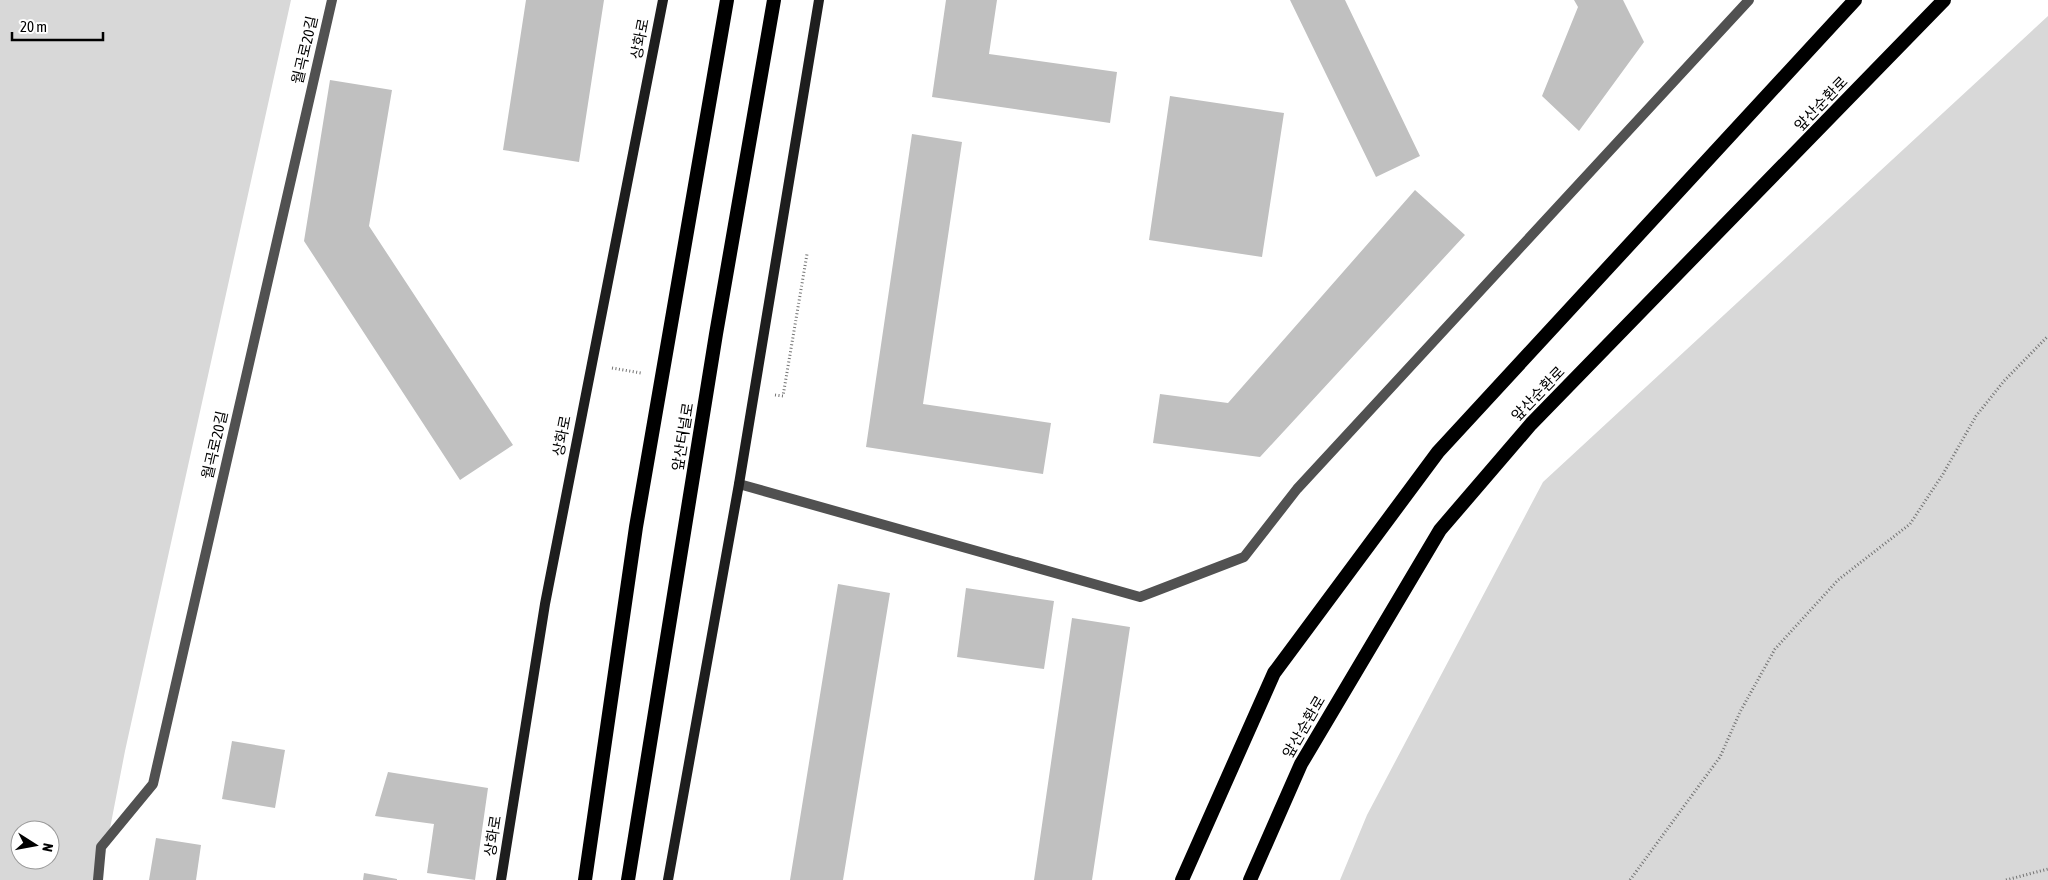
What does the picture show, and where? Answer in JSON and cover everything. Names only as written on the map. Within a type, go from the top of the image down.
[{"type":"highway","name":"앞산터널로","points":[[585,880],[638,518],[727,0]]},
{"type":"highway","name":"앞산터널로","points":[[628,880],[715,344],[774,0]]},
{"type":"highway","points":[[1182,880],[1274,673],[1438,452],[1855,0]]},
{"type":"highway","name":"앞산순환로","points":[[1250,880],[1301,764],[1440,530],[1531,424],[1944,0]]},
{"type":"main road","name":"상화로","points":[[501,880],[545,604],[663,0]]},
{"type":"main road","points":[[668,880],[739,484],[819,0]]},
{"type":"lane","name":"월곡로20길","points":[[98,880],[101,847],[153,784],[332,0]]},
{"type":"lane","points":[[739,484],[1140,598],[1244,557],[1297,489],[1748,0]]},
{"type":"path","points":[[1630,880],[1720,757],[1740,712],[1775,649],[1838,580],[1910,524],[1943,474],[1976,416],[2004,381],[2048,336]]},
{"type":"path","points":[[2006,880],[2048,870]]},
{"type":"shaded area","points":[[0,0],[291,0],[125,751],[100,880],[0,880]]},
{"type":"shaded area","points":[[2048,16],[2048,880],[1340,880],[1367,815],[1543,482]]},
{"type":"building","points":[[526,0],[604,0],[579,162],[503,150]]},
{"type":"building","points":[[946,0],[997,0],[989,54],[1117,72],[1110,123],[932,97]]},
{"type":"building","points":[[1290,0],[1345,0],[1420,156],[1376,177]]},
{"type":"building","points":[[1574,0],[1623,0],[1644,42],[1579,131],[1542,96],[1578,7]]},
{"type":"building","points":[[330,80],[392,90],[369,226],[513,445],[460,480],[304,241]]},
{"type":"building","points":[[1170,96],[1284,113],[1262,257],[1149,240]]},
{"type":"building","points":[[912,134],[962,142],[923,404],[1051,423],[1043,474],[866,447]]},
{"type":"building","points":[[1415,190],[1465,235],[1260,457],[1153,443],[1160,394],[1228,403]]},
{"type":"building","points":[[838,584],[890,593],[843,880],[790,880]]},
{"type":"building","points":[[966,588],[1054,601],[1044,669],[957,657]]},
{"type":"building","points":[[1072,618],[1130,627],[1092,880],[1034,880]]},
{"type":"building","points":[[232,741],[285,750],[275,808],[222,799]]},
{"type":"building","points":[[388,772],[488,788],[475,880],[427,873],[434,824],[375,816]]},
{"type":"building","points":[[156,838],[201,845],[196,880],[149,880]]},
{"type":"building","points":[[364,873],[397,879],[397,880],[363,880]]}]
